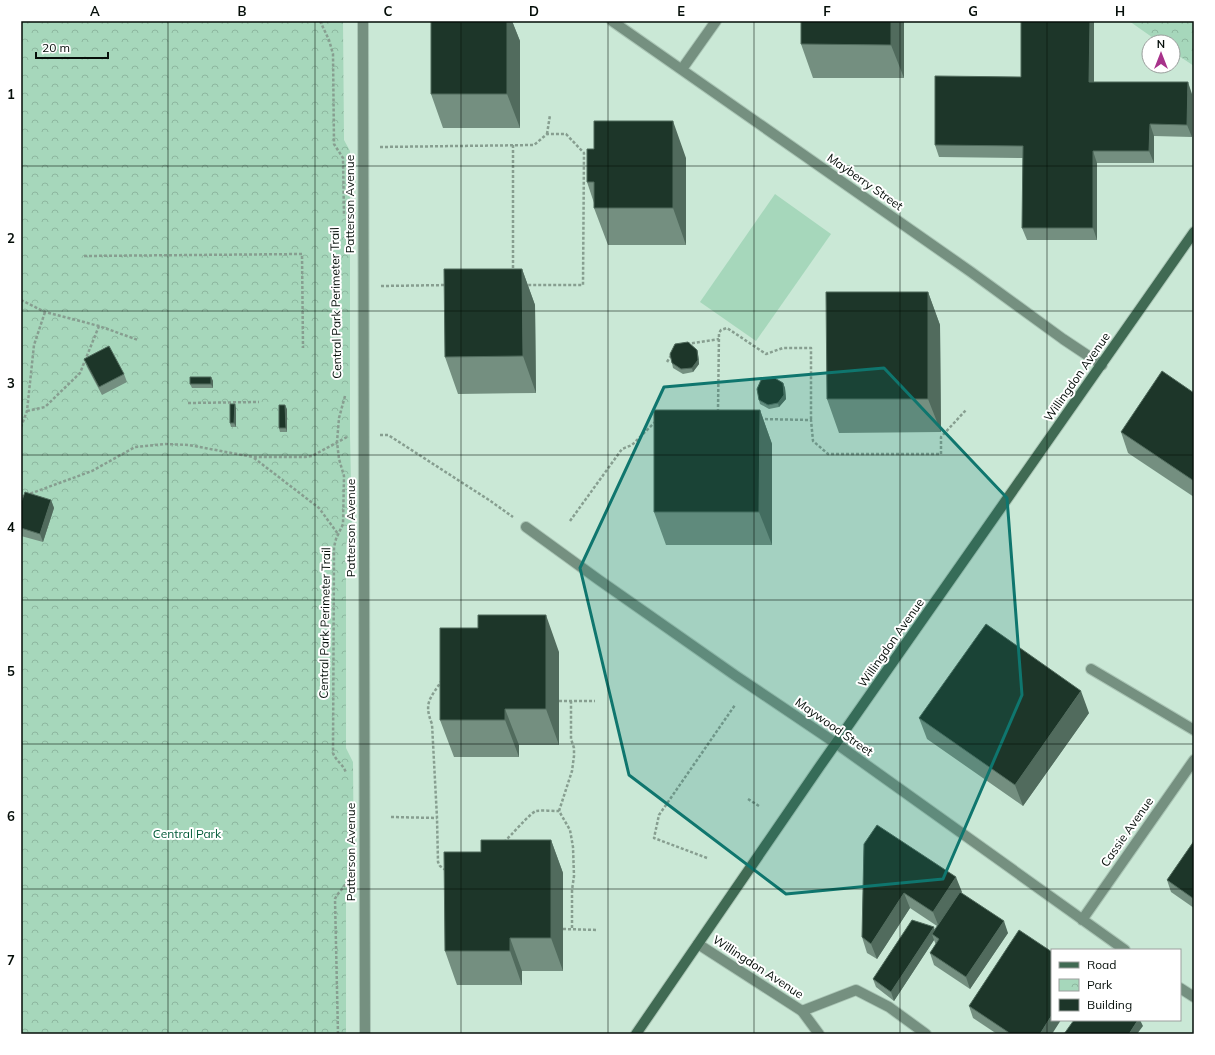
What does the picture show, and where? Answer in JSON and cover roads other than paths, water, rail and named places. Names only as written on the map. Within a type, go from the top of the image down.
[{"type":"main road","name":"Willingdon Avenue","points":[[698,944],[817,770],[837,744],[1194,232]]},
{"type":"main road","points":[[636,1034],[698,944]]},
{"type":"street","name":"Patterson Avenue","points":[[363,21],[365,1034]]},
{"type":"street","name":"Mayberry Street","points":[[612,21],[1102,365]]},
{"type":"street","points":[[682,69],[716,21]]},
{"type":"street","name":"Maywood Street","points":[[526,527],[736,676],[837,744],[1125,949]]},
{"type":"street","points":[[1091,669],[1194,730]]},
{"type":"street","name":"Cassie Avenue","points":[[1082,920],[1194,760]]},
{"type":"street","name":"Willingdon Avenue","points":[[698,944],[802,1010],[819,1034]]},
{"type":"street","points":[[1181,989],[1194,997]]},
{"type":"street","points":[[802,1010],[856,990],[889,1007],[926,1034]]},
{"type":"park label","name":"Central Park","points":[[187,834]]}]
